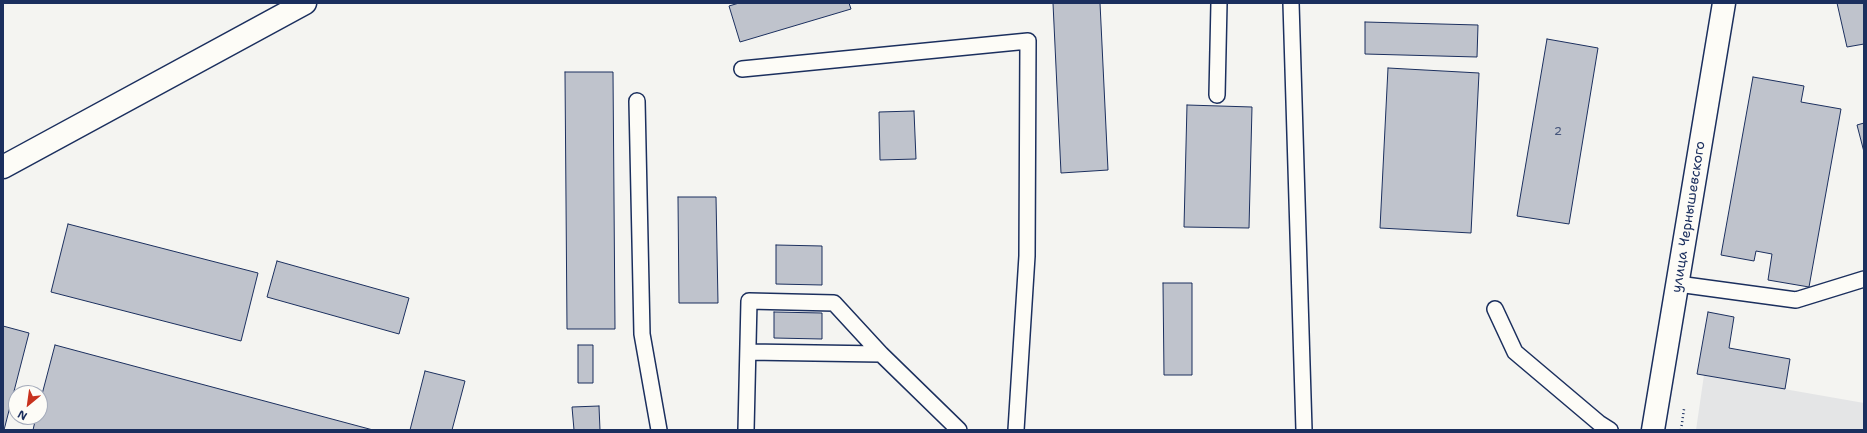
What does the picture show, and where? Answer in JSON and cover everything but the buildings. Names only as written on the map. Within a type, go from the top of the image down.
[{"type":"main road","points":[[3,167],[305,3]]},
{"type":"main road","name":"улица Чернышевского","points":[[1653,430],[1724,3]]},
{"type":"lane","points":[[1217,95],[1219,3]]},
{"type":"lane","points":[[1291,3],[1304,430]]},
{"type":"lane","points":[[742,69],[1028,40],[1027,256],[1016,430]]},
{"type":"lane","points":[[637,101],[642,334],[659,430]]},
{"type":"lane","points":[[1678,284],[1796,300],[1864,279]]},
{"type":"lane","points":[[746,430],[748,301],[834,303],[881,354],[959,430]]},
{"type":"lane","points":[[1495,309],[1515,352],[1599,423],[1610,430]]},
{"type":"lane","points":[[748,352],[881,354]]},
{"type":"shaded area","points":[[1704,375],[1864,403],[1864,430],[1696,430]]}]
